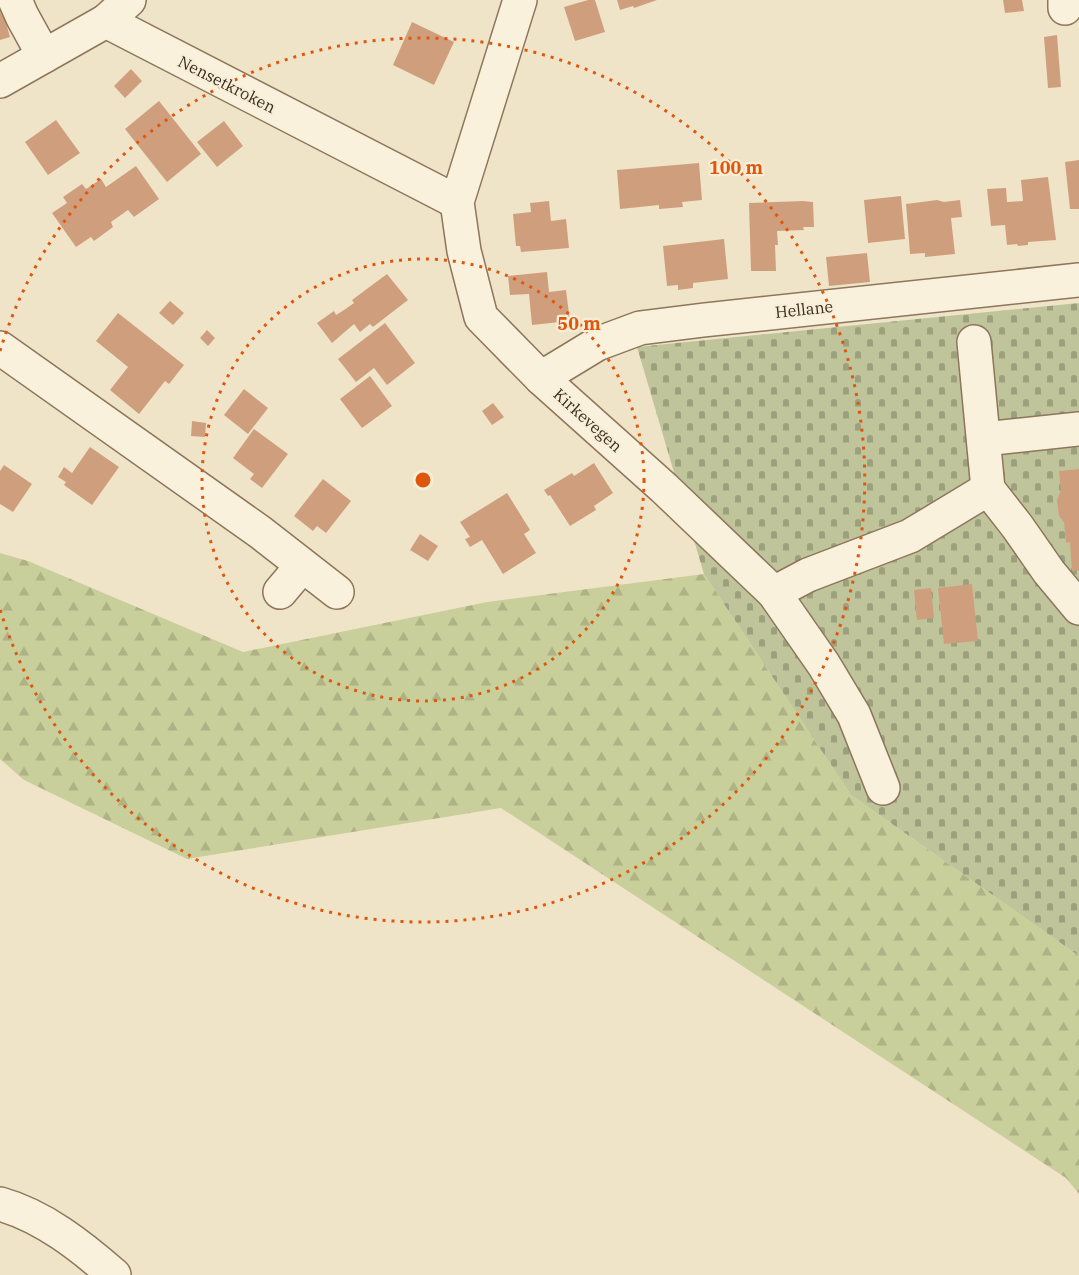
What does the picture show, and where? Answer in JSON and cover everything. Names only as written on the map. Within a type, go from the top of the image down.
[{"type":"street","points":[[15,0],[21,16],[44,56]]},
{"type":"street","name":"Kirkevegen","points":[[520,0],[457,202],[464,251],[481,317],[541,378],[664,488],[774,593],[824,665],[854,715],[883,788]]},
{"type":"street","name":"Nensetkroken","points":[[0,81],[117,11],[457,202]]},
{"type":"street","name":"Hellane","points":[[541,378],[597,344],[640,328],[1079,280]]},
{"type":"street","points":[[974,342],[988,489],[1017,526],[1048,573],[1079,608]]},
{"type":"street","points":[[0,348],[260,532],[337,592]]},
{"type":"street","points":[[984,439],[1079,429]]},
{"type":"street","points":[[774,593],[808,574],[910,536],[988,489]]},
{"type":"street","points":[[280,592],[302,566]]},
{"type":"street","points":[[0,1204],[38,1218],[96,1259],[114,1275]]},
{"type":"green space","points":[[1079,303],[1079,956],[851,795],[704,574],[637,347]]},
{"type":"green space","points":[[0,553],[28,561],[243,652],[487,602],[704,574],[851,795],[1079,956],[1079,1194],[1066,1178],[501,808],[187,859],[24,780],[0,759]]},
{"type":"building","points":[[595,0],[605,32],[575,41],[564,7]]},
{"type":"building","points":[[617,0],[657,0],[620,10]]},
{"type":"building","points":[[1003,0],[1022,0],[1024,11],[1005,13]]},
{"type":"building","points":[[0,2],[10,37],[0,40]]},
{"type":"building","points":[[412,22],[454,42],[434,85],[393,65]]},
{"type":"building","points":[[1057,35],[1061,87],[1048,88],[1044,37]]},
{"type":"building","points":[[131,69],[142,81],[125,98],[114,86]]},
{"type":"building","points":[[159,101],[201,154],[167,182],[125,129]]},
{"type":"building","points":[[56,120],[80,153],[48,175],[25,142]]},
{"type":"building","points":[[224,121],[243,146],[217,167],[197,142]]},
{"type":"building","points":[[1079,160],[1079,209],[1070,209],[1065,162]]},
{"type":"building","points":[[699,163],[702,200],[682,202],[683,207],[659,209],[659,205],[620,209],[617,170]]},
{"type":"building","points":[[136,166],[159,199],[134,217],[128,210],[111,222],[113,227],[94,241],[91,237],[76,247],[52,213],[67,203],[63,197],[82,184],[86,189],[101,179],[106,187]]},
{"type":"building","points":[[1048,177],[1056,240],[1028,242],[1028,245],[1007,245],[1005,225],[991,226],[987,189],[1006,188],[1007,202],[1023,201],[1021,180]]},
{"type":"building","points":[[901,196],[905,239],[868,243],[864,200]]},
{"type":"building","points":[[937,200],[944,202],[960,200],[962,217],[951,218],[955,254],[925,257],[925,253],[910,254],[906,204]]},
{"type":"building","points":[[549,201],[551,221],[566,219],[569,248],[521,252],[520,246],[516,246],[513,214],[531,212],[530,203]]},
{"type":"building","points":[[813,202],[814,227],[803,227],[804,230],[777,231],[776,271],[751,271],[749,203]]},
{"type":"building","points":[[724,239],[728,279],[693,283],[693,288],[678,290],[678,285],[667,286],[663,246]]},
{"type":"building","points":[[867,253],[870,282],[829,286],[826,257]]},
{"type":"building","points":[[547,272],[549,292],[566,290],[570,321],[532,325],[529,294],[510,295],[508,276]]},
{"type":"building","points":[[387,274],[408,300],[373,327],[370,324],[360,332],[354,324],[332,343],[317,323],[334,311],[336,315],[354,303],[352,300]]},
{"type":"building","points":[[170,301],[184,313],[173,325],[159,313]]},
{"type":"building","points":[[118,313],[184,365],[169,384],[165,381],[139,414],[110,390],[128,367],[96,341]]},
{"type":"building","points":[[385,323],[415,363],[387,385],[374,368],[356,382],[338,359]]},
{"type":"building","points":[[207,330],[215,338],[208,346],[200,338]]},
{"type":"building","points":[[370,376],[392,406],[362,428],[340,399]]},
{"type":"building","points":[[244,389],[268,408],[248,434],[224,415]]},
{"type":"building","points":[[493,403],[504,417],[492,425],[482,411]]},
{"type":"building","points":[[192,421],[206,423],[205,437],[191,436]]},
{"type":"building","points":[[254,429],[288,454],[262,488],[250,479],[254,474],[233,458]]},
{"type":"building","points":[[90,447],[119,467],[92,505],[64,485],[66,482],[58,477],[64,467],[72,473]]},
{"type":"building","points":[[594,463],[613,493],[594,506],[596,510],[570,526],[550,495],[548,496],[544,490],[572,473],[574,476]]},
{"type":"building","points":[[4,465],[32,484],[13,512],[0,504],[0,471]]},
{"type":"building","points":[[1079,469],[1079,570],[1072,571],[1070,542],[1066,543],[1064,522],[1059,516],[1057,500],[1061,490],[1059,471]]},
{"type":"building","points":[[323,479],[351,501],[326,533],[317,526],[313,531],[294,516]]},
{"type":"building","points":[[507,493],[530,530],[524,534],[536,553],[503,574],[482,540],[470,547],[465,539],[470,537],[460,522]]},
{"type":"building","points":[[420,534],[438,546],[428,561],[410,550]]},
{"type":"building","points":[[972,584],[978,641],[944,644],[938,588]]},
{"type":"building","points":[[931,588],[934,618],[917,620],[914,590]]}]
